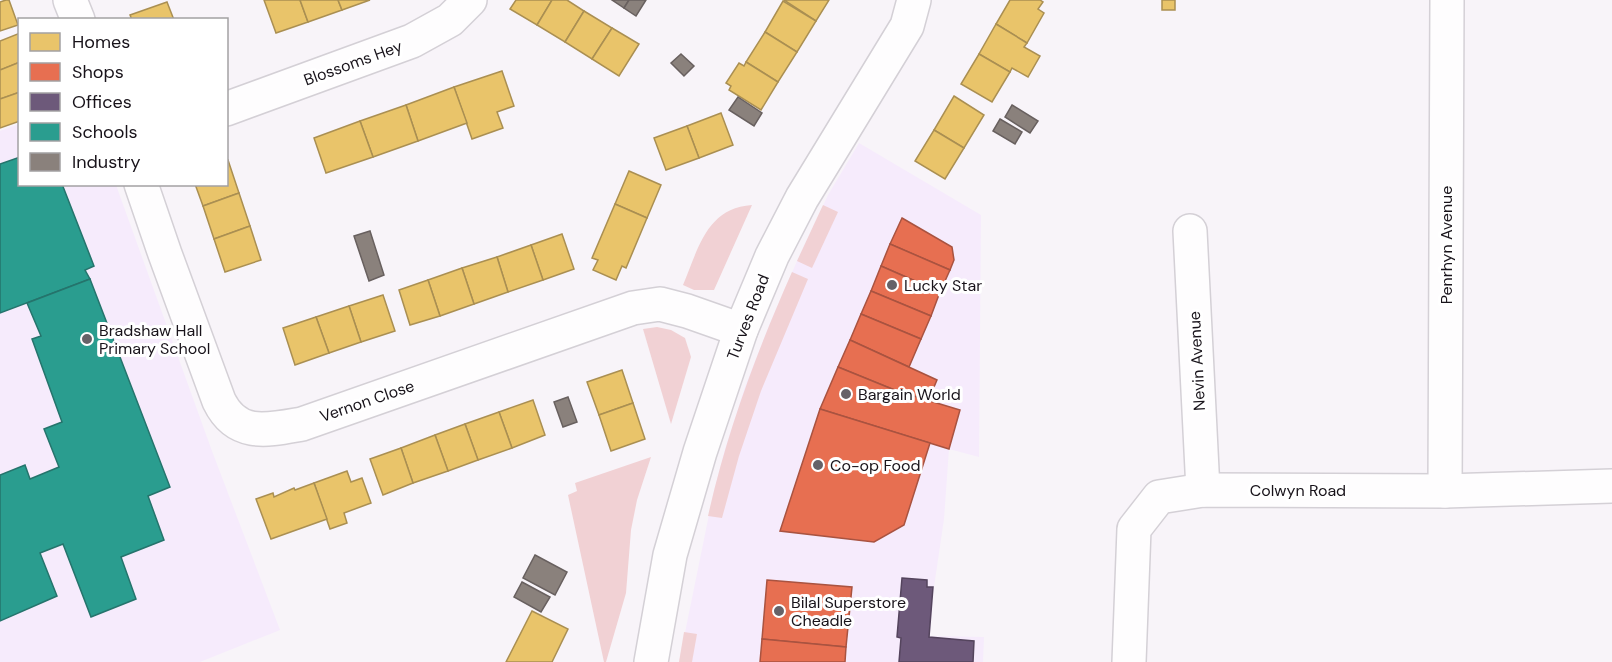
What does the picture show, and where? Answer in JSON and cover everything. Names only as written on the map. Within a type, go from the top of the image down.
[{"type":"street","points":[[70,0],[77,18]]},
{"type":"street","name":"Blossoms Hey","points":[[228,108],[412,41],[450,20],[470,0]]},
{"type":"street","name":"Turves Road","points":[[651,662],[670,555],[700,453],[741,330],[772,256],[802,198],[907,26],[914,0]]},
{"type":"street","name":"Penrhyn Avenue","points":[[1445,491],[1448,0]]},
{"type":"street","name":"Vernon Close","points":[[142,186],[219,401],[226,415],[239,424],[256,429],[302,424],[646,305],[669,306],[741,330]]},
{"type":"street","name":"Nevin Avenue","points":[[1190,231],[1203,490]]},
{"type":"street","name":"Colwyn Road","points":[[1129,662],[1134,529],[1159,497],[1203,490],[1445,491],[1612,486]]},
{"type":"shaded area","name":"Bradshaw Hall Primary School","points":[[18,124],[18,186],[116,186],[212,451],[280,630],[200,662],[0,662],[0,131]]},
{"type":"shaded area","points":[[859,143],[981,215],[979,457],[949,449],[944,519],[934,587],[930,636],[984,637],[983,662],[679,662],[713,495],[745,387],[797,261],[828,195]]},
{"type":"shaded area","points":[[752,205],[714,290],[694,290],[683,285],[699,245],[714,222],[736,208]]},
{"type":"shaded area","points":[[823,205],[838,212],[812,268],[797,261]]},
{"type":"shaded area","points":[[792,272],[808,279],[761,391],[739,456],[722,518],[708,516],[724,453],[744,392]]},
{"type":"shaded area","points":[[657,327],[671,330],[685,338],[691,357],[671,424],[643,329]]},
{"type":"shaded area","points":[[651,457],[637,500],[631,530],[626,593],[606,662],[604,662],[568,495],[577,491],[575,483]]},
{"type":"shaded area","points":[[684,632],[697,634],[692,662],[679,662]]},
{"type":"building: Homes","points":[[9,0],[18,25],[0,31],[0,2]]},
{"type":"building: Homes","points":[[264,0],[300,0],[308,22],[276,33]]},
{"type":"building: Homes","points":[[300,0],[338,0],[342,10],[308,22]]},
{"type":"building: Homes","points":[[338,0],[370,0],[342,10]]},
{"type":"building: Homes","points":[[516,0],[552,0],[537,25],[510,9]]},
{"type":"building: Homes","points":[[552,0],[567,0],[584,11],[565,42],[537,25]]},
{"type":"building: Homes","points":[[784,0],[829,0],[816,21]]},
{"type":"building: Homes","points":[[1010,0],[1040,0],[1043,2],[1038,9],[1044,13],[1027,43],[996,24]]},
{"type":"building: Homes","points":[[1162,0],[1175,0],[1175,10],[1162,10]]},
{"type":"building: Homes","points":[[783,1],[816,21],[797,52],[765,32]]},
{"type":"building: Homes","points":[[167,2],[173,18],[131,18],[130,15]]},
{"type":"building: Homes","points":[[584,11],[612,28],[592,59],[565,42]]},
{"type":"building: Homes","points":[[996,24],[1027,43],[1024,47],[1040,56],[1028,77],[1012,68],[1010,72],[979,54]]},
{"type":"building: Homes","points":[[612,28],[639,44],[619,76],[592,59]]},
{"type":"building: Homes","points":[[765,32],[797,52],[778,82],[746,62]]},
{"type":"building: Homes","points":[[18,34],[18,63],[0,70],[0,41]]},
{"type":"building: Homes","points":[[979,54],[1010,72],[992,102],[961,84]]},
{"type":"building: Homes","points":[[746,62],[778,82],[761,110],[729,90],[731,86],[726,83],[739,63],[744,66]]},
{"type":"building: Homes","points":[[18,63],[18,93],[0,99],[0,70]]},
{"type":"building: Homes","points":[[502,71],[514,106],[497,112],[503,128],[472,139],[454,87]]},
{"type":"building: Homes","points":[[454,87],[467,123],[418,141],[406,105]]},
{"type":"building: Homes","points":[[18,93],[18,122],[0,128],[0,99]]},
{"type":"building: Homes","points":[[954,96],[984,115],[964,148],[934,130]]},
{"type":"building: Homes","points":[[406,105],[418,141],[373,157],[360,121]]},
{"type":"building: Homes","points":[[721,113],[733,145],[699,158],[687,126]]},
{"type":"building: Homes","points":[[360,121],[373,157],[326,173],[314,138]]},
{"type":"building: Homes","points":[[687,126],[699,158],[666,170],[654,138]]},
{"type":"building: Homes","points":[[934,130],[964,148],[945,179],[915,161]]},
{"type":"building: Homes","points":[[228,160],[239,193],[203,206],[196,186],[228,186]]},
{"type":"building: Homes","points":[[629,171],[661,185],[647,218],[615,204]]},
{"type":"building: Homes","points":[[239,193],[250,226],[214,239],[203,206]]},
{"type":"building: Homes","points":[[615,204],[647,218],[626,268],[622,266],[616,280],[593,270],[598,260],[592,258]]},
{"type":"building: Homes","points":[[250,226],[261,260],[225,272],[214,239]]},
{"type":"building: Homes","points":[[562,234],[574,269],[543,280],[531,245]]},
{"type":"building: Homes","points":[[531,245],[543,280],[508,292],[497,257]]},
{"type":"building: Homes","points":[[497,257],[508,292],[474,304],[462,268]]},
{"type":"building: Homes","points":[[462,268],[474,304],[440,316],[428,280]]},
{"type":"building: Homes","points":[[428,280],[440,316],[410,325],[399,290]]},
{"type":"building: Homes","points":[[383,295],[395,331],[361,342],[349,306]]},
{"type":"building: Homes","points":[[349,306],[361,342],[329,353],[316,317]]},
{"type":"building: Homes","points":[[316,317],[329,353],[295,365],[283,328]]},
{"type":"building: Homes","points":[[622,370],[633,403],[599,415],[587,382]]},
{"type":"building: Homes","points":[[533,400],[545,435],[512,448],[499,412]]},
{"type":"building: Homes","points":[[633,403],[645,439],[611,451],[599,415]]},
{"type":"building: Homes","points":[[499,412],[512,448],[478,460],[465,424]]},
{"type":"building: Homes","points":[[465,424],[478,460],[448,471],[435,435]]},
{"type":"building: Homes","points":[[435,435],[448,471],[413,483],[401,448]]},
{"type":"building: Homes","points":[[401,448],[413,483],[383,495],[370,459]]},
{"type":"building: Homes","points":[[347,471],[351,482],[362,478],[371,503],[344,513],[347,523],[330,529],[314,483]]},
{"type":"building: Homes","points":[[314,483],[327,519],[271,539],[256,499],[273,493],[274,497],[294,488],[295,490]]},
{"type":"building: Homes","points":[[532,611],[568,629],[552,662],[506,662]]},
{"type":"building: Shops","points":[[902,218],[952,247],[954,260],[950,270],[890,244]]},
{"type":"building: Shops","points":[[890,244],[950,270],[940,292],[881,266]]},
{"type":"building: Shops","points":[[881,266],[940,292],[931,316],[871,291]]},
{"type":"building: Shops","points":[[871,291],[931,316],[921,339],[861,314]]},
{"type":"building: Shops","points":[[861,314],[921,339],[909,367],[850,340]]},
{"type":"building: Shops","points":[[850,340],[937,380],[928,401],[838,367]]},
{"type":"building: Shops","points":[[838,367],[897,391],[960,410],[949,449],[820,409]]},
{"type":"building: Shops","points":[[820,409],[930,443],[904,525],[874,542],[780,531]]},
{"type":"building: Shops","points":[[767,580],[852,587],[846,647],[762,639]]},
{"type":"building: Shops","points":[[762,639],[846,647],[845,662],[760,662]]},
{"type":"building: Offices","points":[[902,578],[927,580],[927,587],[933,587],[929,637],[974,641],[973,662],[899,662],[901,638],[897,637]]},
{"type":"building: Schools","points":[[18,158],[18,186],[63,186],[94,266],[85,270],[90,279],[0,313],[0,164]]},
{"type":"building: Schools","points":[[90,279],[170,487],[148,496],[164,540],[121,557],[136,599],[91,617],[63,544],[40,553],[57,596],[0,621],[0,475],[25,465],[30,479],[59,467],[44,429],[62,422],[32,339],[41,336],[27,303]]},
{"type":"building: Industry","points":[[612,0],[629,0],[624,8]]},
{"type":"building: Industry","points":[[629,0],[646,0],[636,16],[624,8]]},
{"type":"building: Industry","points":[[681,54],[694,66],[684,76],[671,63]]},
{"type":"building: Industry","points":[[738,97],[762,113],[754,126],[729,110]]},
{"type":"building: Industry","points":[[1012,105],[1038,121],[1030,133],[1005,117]]},
{"type":"building: Industry","points":[[1000,119],[1022,132],[1015,144],[993,131]]},
{"type":"building: Industry","points":[[370,231],[384,275],[369,281],[354,236]]},
{"type":"building: Industry","points":[[568,397],[577,422],[563,427],[554,402]]},
{"type":"building: Industry","points":[[535,555],[567,572],[555,595],[523,578]]},
{"type":"building: Industry","points":[[522,582],[550,597],[541,612],[514,597]]},
{"type":"place","name":"Lucky Star","points":[[892,285]]},
{"type":"place","name":"Bradshaw Hall Primary School","points":[[87,339]]},
{"type":"place","name":"Bargain World","points":[[846,394]]},
{"type":"place","name":"Co-op Food","points":[[818,465]]},
{"type":"place","name":"Bilal Superstore Cheadle","points":[[779,611]]}]
